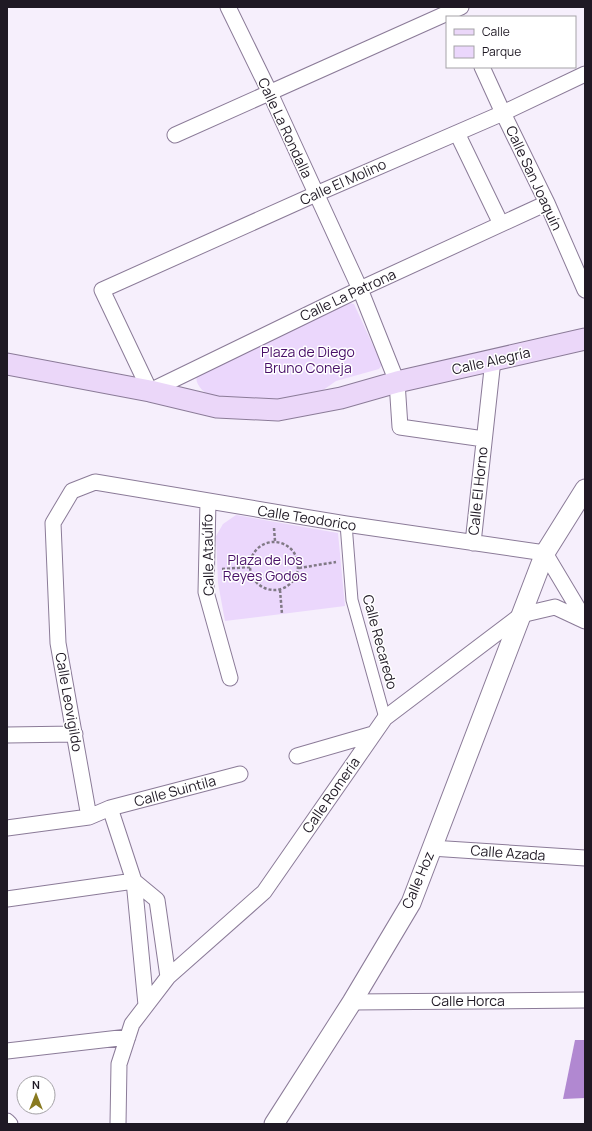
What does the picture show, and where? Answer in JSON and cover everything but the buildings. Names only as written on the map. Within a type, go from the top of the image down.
[{"type":"main road","name":"Calle Alegría","points":[[397,382],[585,339]]},
{"type":"main road","points":[[7,364],[150,391],[217,407],[278,410],[341,398],[397,382]]},
{"type":"street","name":"Calle La Rondalla","points":[[228,7],[270,93],[360,289],[397,382]]},
{"type":"street","points":[[175,136],[458,10]]},
{"type":"street","name":"Calle San Joaquín","points":[[482,68],[585,290]]},
{"type":"street","name":"Calle El Molino","points":[[150,391],[102,290],[316,194],[503,113],[585,74]]},
{"type":"street","points":[[457,133],[501,224]]},
{"type":"street","name":"Calle La Patrona","points":[[150,391],[360,289],[546,203]]},
{"type":"street","name":"Calle El Horno","points":[[473,543],[492,360]]},
{"type":"street","name":"Calle El Horno","points":[[397,382],[400,427],[484,439]]},
{"type":"street","name":"Calle Teodorico","points":[[72,491],[95,482],[346,524],[545,553]]},
{"type":"street","points":[[521,616],[545,553],[585,489]]},
{"type":"street","name":"Calle Leovigildo","points":[[72,491],[54,523],[58,643],[89,817]]},
{"type":"street","name":"Calle Ataúlfo","points":[[208,501],[206,592],[230,678]]},
{"type":"street","name":"Calle Recaredo","points":[[346,524],[352,600],[385,718]]},
{"type":"street","points":[[545,553],[585,620]]},
{"type":"street","points":[[521,616],[555,607],[585,620]]},
{"type":"street","name":"Calle Romería","points":[[118,1124],[119,1064],[132,1024],[168,977],[264,892],[385,718],[521,616]]},
{"type":"street","name":"Calle Hoz","points":[[274,1124],[352,1002],[411,903],[521,616]]},
{"type":"street","points":[[7,734],[75,734]]},
{"type":"street","points":[[297,756],[373,734]]},
{"type":"street","name":"Calle Suintila","points":[[110,808],[240,774]]},
{"type":"street","points":[[7,828],[89,817],[110,808],[134,881],[146,1005]]},
{"type":"street","name":"Calle Azada","points":[[431,848],[585,858]]},
{"type":"street","points":[[7,899],[134,881],[157,900],[168,977]]},
{"type":"street","name":"Calle Horca","points":[[352,1002],[585,1000]]},
{"type":"street","points":[[7,1051],[128,1037]]},
{"type":"street","points":[[7,1121],[10,1124]]},
{"type":"path","points":[[275,541],[284,543],[293,549],[298,558],[299,568],[296,578],[289,586],[280,590],[271,590],[263,588],[256,583],[250,568],[251,557],[256,549],[265,543],[275,541]]},
{"type":"path","points":[[299,568],[349,560]]},
{"type":"path","points":[[206,568],[250,568]]},
{"type":"path","points":[[280,590],[282,614]]},
{"type":"green space","name":"Plaza de Diego Bruno Coneja","points":[[350,303],[354,304],[382,365],[379,369],[336,381],[319,393],[271,401],[213,398],[203,391],[198,384],[198,373]]},
{"type":"green space","name":"Plaza de los Reyes Godos","points":[[236,515],[338,533],[345,606],[225,621],[218,583],[216,536],[223,524]]},
{"type":"shaded area","points":[[575,1040],[585,1040],[585,1098],[563,1099]]}]
